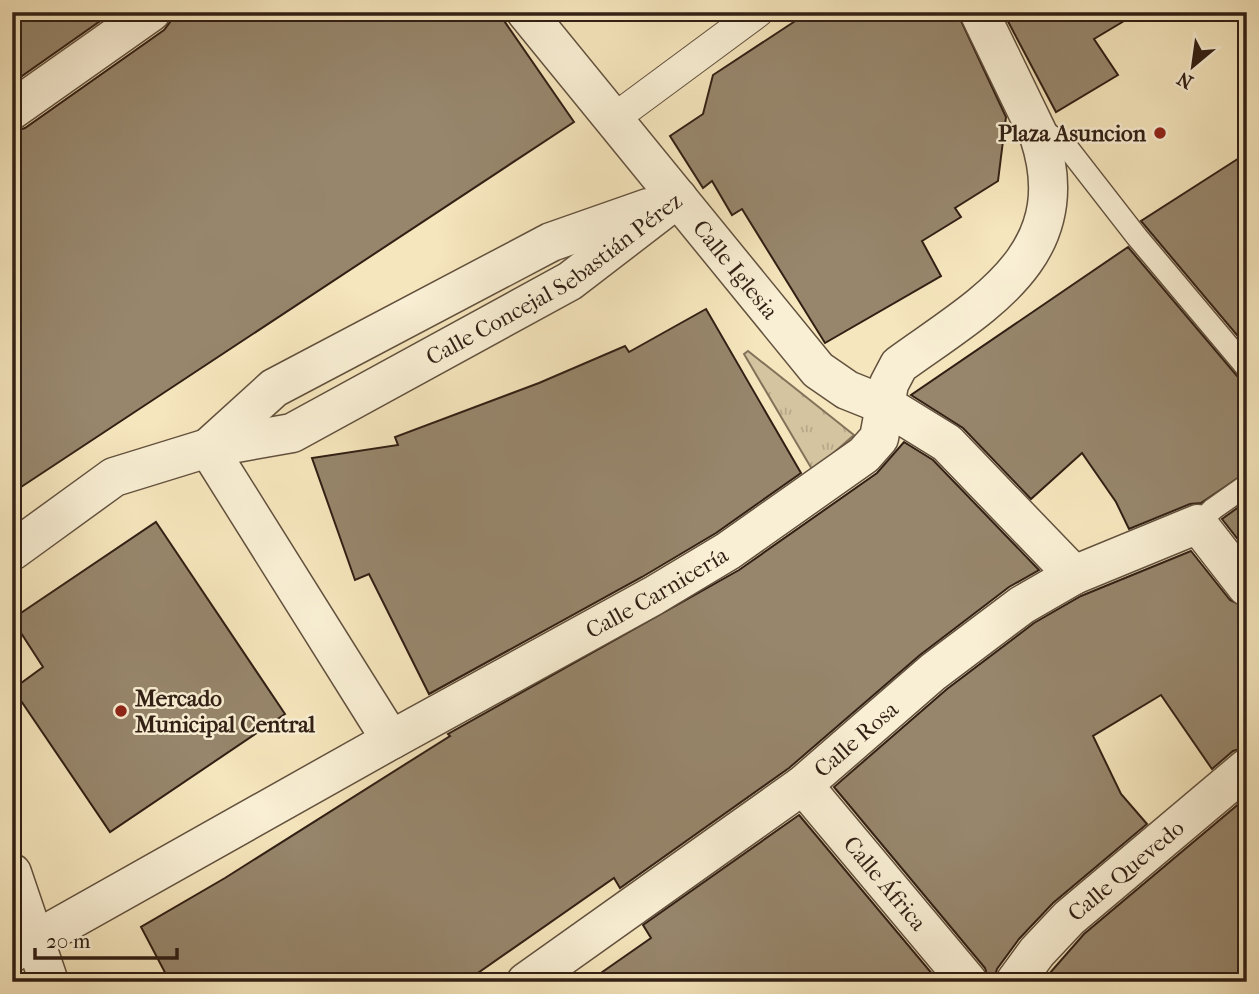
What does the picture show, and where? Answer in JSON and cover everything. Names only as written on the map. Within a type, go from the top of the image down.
[{"type":"street","points":[[12,110],[151,12]]},
{"type":"street","name":"Calle Iglesia","points":[[526,12],[818,370],[847,390],[887,406],[962,456],[1074,575]]},
{"type":"street","points":[[612,120],[758,12]]},
{"type":"street","name":"Calle Carnicería","points":[[23,946],[653,596],[728,551],[864,454],[879,438],[889,384],[899,365],[983,303],[1013,277],[1029,257],[1045,212],[1047,182],[1039,136],[979,12]]},
{"type":"street","name":"Calle Concejal Sebastián Pérez","points":[[12,551],[114,477],[208,448],[274,388],[551,242],[678,198]]},
{"type":"street","points":[[208,448],[391,740]]},
{"type":"street","points":[[1198,524],[1247,587]]},
{"type":"street","name":"Calle Rosa","points":[[526,982],[803,785],[974,638],[1022,605],[1074,575],[1198,524]]},
{"type":"street","name":"Calle Quevedo","points":[[1015,982],[1037,952],[1069,918],[1247,768]]},
{"type":"street","name":"Calle África","points":[[803,785],[968,982]]},
{"type":"street","points":[[12,873],[23,946],[49,982]]},
{"type":"lane","points":[[1039,136],[1050,135],[1066,147],[1247,368]]},
{"type":"lane","points":[[1198,524],[1213,509],[1247,485]]},
{"type":"green space","points":[[748,351],[854,435],[813,471],[744,354]]},
{"type":"building","points":[[12,12],[113,12],[12,83]]},
{"type":"building","points":[[172,12],[498,12],[574,122],[12,493],[12,132],[25,128],[164,30],[170,22]]},
{"type":"building","points":[[809,12],[957,12],[1006,117],[998,181],[955,208],[961,217],[922,241],[941,276],[825,343],[742,209],[732,215],[712,181],[703,188],[670,136],[703,114],[713,75]]},
{"type":"building","points":[[1003,12],[1139,12],[1094,39],[1118,75],[1056,112]]},
{"type":"building","points":[[1247,153],[1247,347],[1141,221]]},
{"type":"building","points":[[1128,247],[1237,376],[1247,381],[1247,472],[1201,503],[1190,504],[1129,529],[1116,502],[1082,453],[1031,499],[963,428],[911,395]]},
{"type":"building","points":[[706,309],[801,473],[716,533],[642,577],[429,694],[369,574],[355,580],[312,458],[398,445],[395,437],[539,383],[625,346],[629,352]]},
{"type":"building","points":[[904,442],[933,460],[1039,570],[1009,587],[920,655],[789,768],[620,888],[614,878],[465,982],[170,982],[141,927],[225,878],[450,736],[448,734],[739,570],[877,473]]},
{"type":"building","points":[[1247,501],[1247,551],[1222,519]]},
{"type":"building","points":[[156,522],[285,714],[110,832],[13,689],[43,667],[12,619]]},
{"type":"building","points":[[1191,551],[1230,600],[1247,608],[1247,747],[1233,751],[1212,769],[1161,695],[1093,736],[1121,794],[1147,824],[1053,903],[1019,939],[997,969],[993,982],[989,982],[985,968],[834,787],[947,689],[1034,623],[1081,596]]},
{"type":"building","points":[[1247,797],[1247,982],[1042,982],[1084,934]]},
{"type":"building","points":[[799,815],[939,982],[588,982],[651,938],[643,925]]},
{"type":"place","name":"Plaza Asuncion","points":[[1160,133]]},
{"type":"place","name":"Mercado Municipal Central","points":[[121,711]]}]
